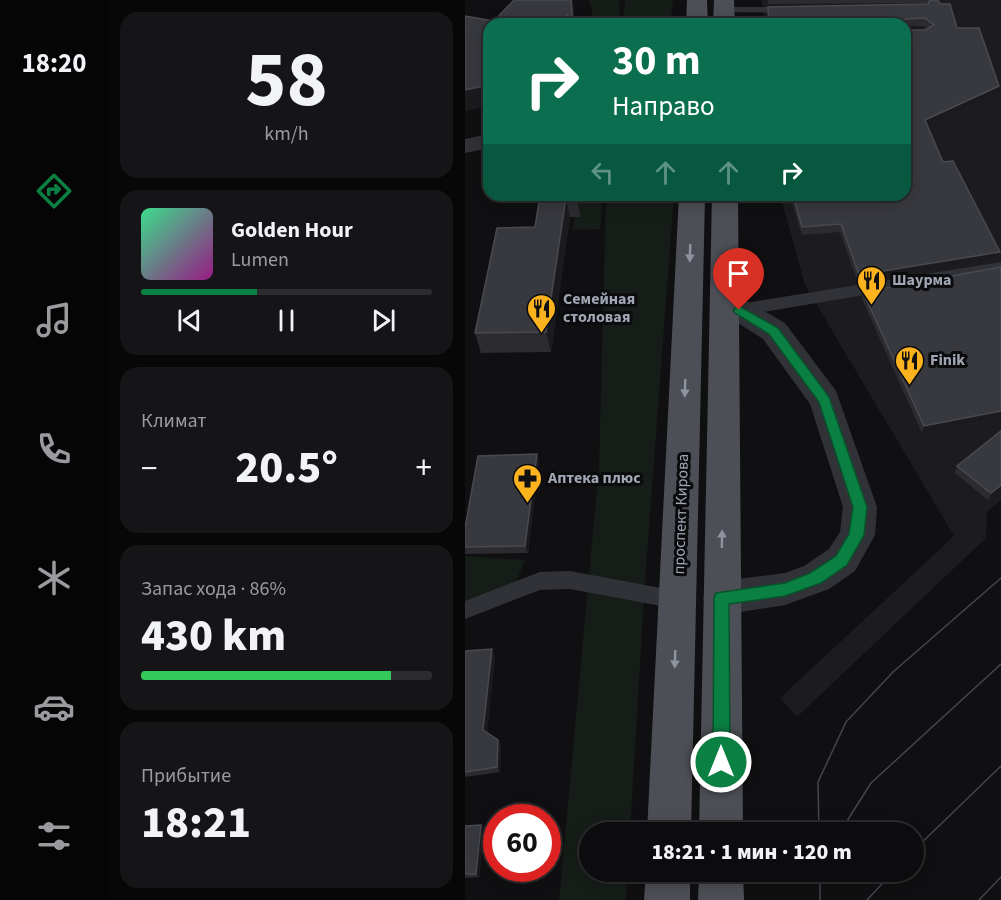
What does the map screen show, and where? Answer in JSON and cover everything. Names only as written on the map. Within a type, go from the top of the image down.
[{"type":"main road","points":[[697,0],[697,18]]},
{"type":"main road","name":"проспект Кирова","points":[[669,822],[692,201]]},
{"type":"main road","points":[[721,822],[721,598],[733,306],[725,201]]},
{"type":"main road","points":[[677,600],[721,598]]},
{"type":"main road","points":[[667,900],[668,882]]},
{"type":"main road","points":[[721,882],[721,900]]},
{"type":"street","points":[[465,146],[483,142]]},
{"type":"street","points":[[721,598],[785,590],[816,578],[842,560],[857,535],[860,507],[825,400],[774,331],[733,306]]},
{"type":"lane","points":[[724,11],[799,9]]},
{"type":"lane","points":[[733,306],[1001,267]]},
{"type":"lane","points":[[465,610],[540,581],[570,580],[677,600]]},
{"type":"shaded area","points":[[589,0],[619,0],[620,18],[594,18]]},
{"type":"shaded area","points":[[625,0],[673,0],[671,18],[624,18]]},
{"type":"shaded area","points":[[761,0],[998,0],[1001,2],[1001,500],[987,512],[986,538],[797,717],[780,698],[954,536],[805,285],[782,201],[911,201],[911,18],[763,18],[764,8]]},
{"type":"shaded area","points":[[576,201],[602,201],[600,229],[573,230]]},
{"type":"shaded area","points":[[606,201],[674,201],[645,582],[631,822],[579,822],[579,882],[627,882],[626,900],[559,900],[599,467]]},
{"type":"shaded area","points":[[465,556],[525,560],[516,582],[465,605]]},
{"type":"building","points":[[514,0],[571,0],[572,18],[567,15],[564,18],[497,18]]},
{"type":"building","points":[[930,0],[937,0],[941,4],[950,4],[957,28],[979,28],[999,86],[925,120],[943,162],[953,161],[1000,252],[859,275],[841,224],[802,227],[795,201],[911,201],[911,30],[925,30],[934,25],[925,18],[769,18],[768,7],[928,4]]},
{"type":"building","points":[[465,16],[483,19],[483,86],[465,90]]},
{"type":"building","points":[[539,201],[565,201],[546,332],[475,333],[497,228],[535,227]]},
{"type":"building","points":[[1001,267],[1001,411],[924,426],[863,292]]},
{"type":"building","points":[[1001,431],[1001,485],[991,493],[957,466]]},
{"type":"building","points":[[537,454],[525,546],[465,547],[465,528],[478,456]]},
{"type":"building","points":[[492,649],[483,730],[498,740],[497,767],[465,772],[465,651]]},
{"type":"building","points":[[481,825],[476,874],[465,874],[465,826]]},
{"type":"tram line","points":[[819,822],[818,782],[846,722],[893,672],[1001,578]]},
{"type":"tram line","points":[[846,822],[871,783],[1001,664]]},
{"type":"tram line","points":[[924,840],[1001,766]]},
{"type":"tram line","points":[[979,900],[1001,877]]},
{"type":"tram line","points":[[820,882],[820,900]]},
{"type":"tram line","points":[[867,900],[884,882]]},
{"type":"place","name":"Шаурма","points":[[871,306]]},
{"type":"place","name":"Семейная столовая","points":[[542,334]]},
{"type":"place","name":"Finik","points":[[909,386]]},
{"type":"place","name":"Аптека плюс","points":[[527,504]]},
{"type":"route","points":[[721,762],[721,598],[785,590],[816,578],[842,560],[857,535],[860,507],[825,400],[774,331],[739,310]]}]
